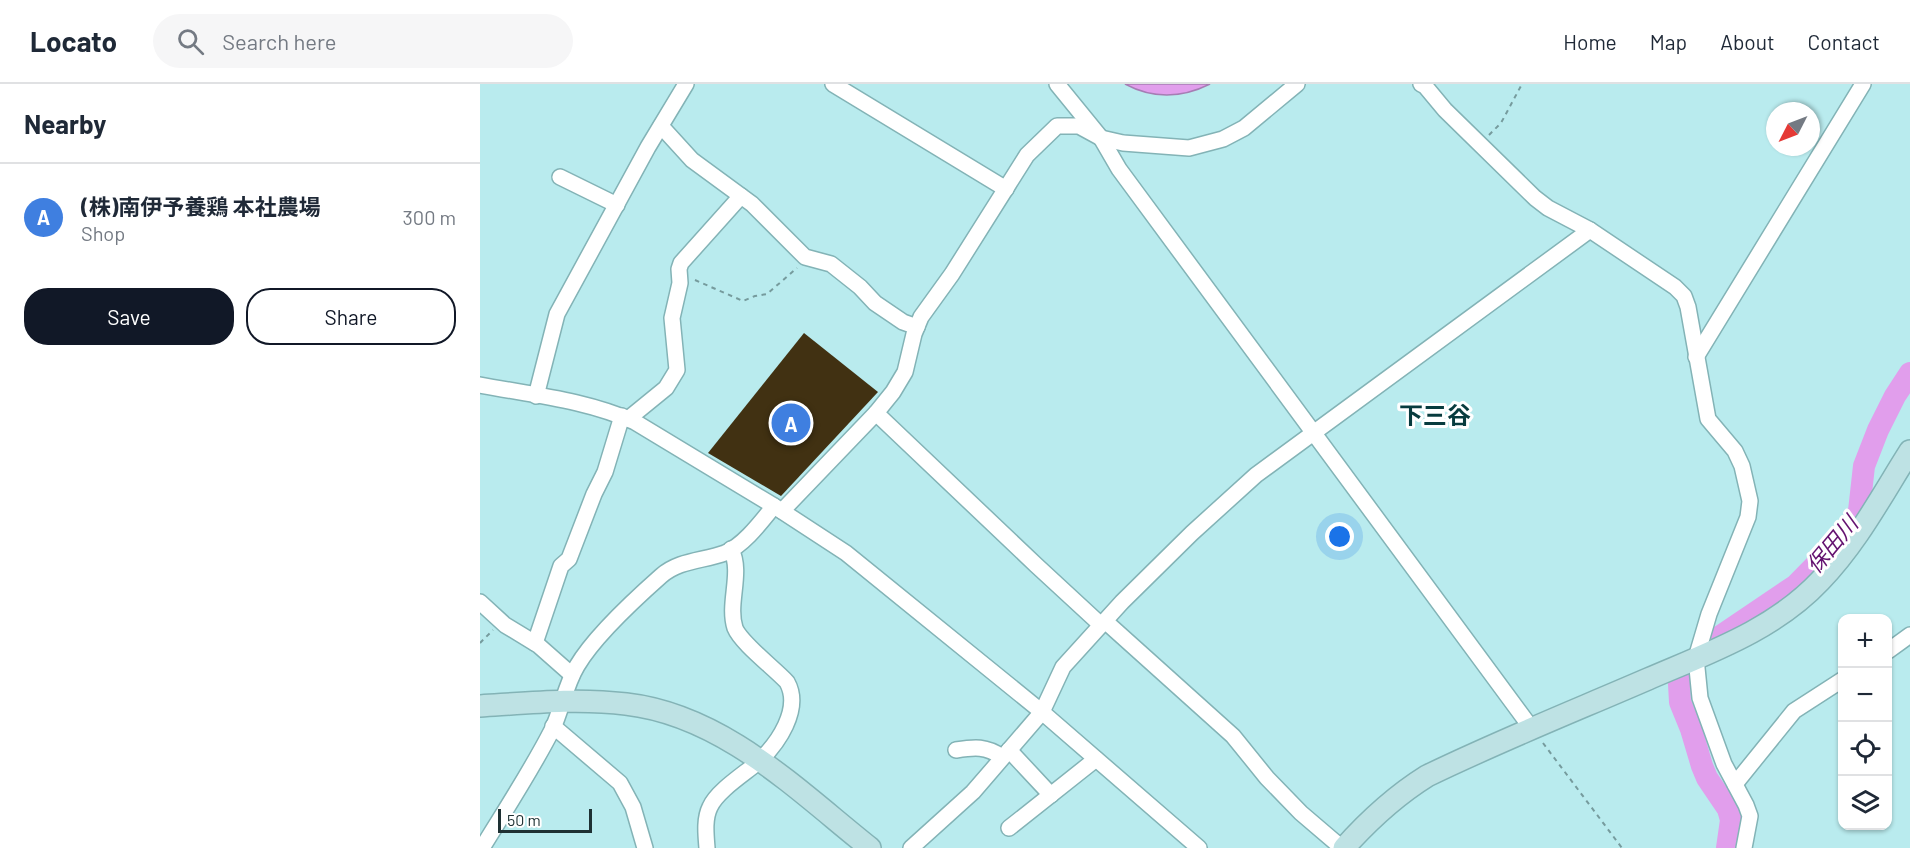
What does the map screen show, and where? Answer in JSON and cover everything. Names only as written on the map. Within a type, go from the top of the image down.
[{"type":"street","points":[[536,396],[557,314],[686,84]]},
{"type":"street","points":[[832,84],[1006,189]]},
{"type":"street","points":[[1057,84],[1101,138],[1119,169],[1532,729]]},
{"type":"street","points":[[482,848],[536,762],[554,726],[572,675],[587,651],[662,574],[681,564],[731,549],[778,508],[876,413],[905,372],[921,317],[952,274],[1027,155],[1057,126],[1078,126],[1101,138],[1123,143],[1189,148],[1223,139],[1244,128],[1297,84]]},
{"type":"street","points":[[1421,84],[1534,198],[1590,230],[1675,287],[1684,296],[1688,307],[1708,419],[1735,452],[1742,466],[1750,501],[1748,517],[1709,614],[1696,658],[1700,698],[1724,764],[1750,816],[1744,848]]},
{"type":"street","points":[[1696,357],[1863,84]]},
{"type":"street","points":[[661,126],[692,160],[770,220],[808,258],[831,264],[860,287],[875,303],[903,322],[917,327]]},
{"type":"street","points":[[560,177],[617,205]]},
{"type":"street","points":[[535,643],[561,566],[569,559],[625,418],[666,388],[677,370],[672,318],[680,284],[681,263],[741,196]]},
{"type":"street","points":[[911,848],[973,792],[1042,712],[1063,667],[1122,602],[1200,525],[1256,476],[1313,432],[1590,230]]},
{"type":"street","points":[[480,385],[588,405],[625,418],[778,508],[846,554],[1042,712],[1199,848]]},
{"type":"street","points":[[876,413],[1036,566],[1233,736],[1267,778],[1301,813],[1343,848],[1366,822],[1408,788],[1451,764],[1696,658],[1773,620],[1820,582],[1850,545],[1910,451]]},
{"type":"street","points":[[707,848],[707,818],[715,798],[760,760],[785,725],[790,715],[792,697],[787,682],[745,641],[735,627],[735,562],[731,549]]},
{"type":"street","points":[[480,602],[501,622],[535,643],[572,675]]},
{"type":"street","points":[[1892,648],[1910,635]]},
{"type":"street","points":[[1735,784],[1794,711],[1838,683]]},
{"type":"street","points":[[480,706],[562,701],[627,704],[672,715],[716,733],[760,760],[870,848]]},
{"type":"street","points":[[554,726],[620,783],[633,807],[645,848]]},
{"type":"street","points":[[956,750],[980,747],[1006,753],[1051,795]]},
{"type":"street","points":[[1009,828],[1096,759]]},
{"type":"path","points":[[1480,144],[1501,123],[1522,84]]},
{"type":"path","points":[[679,274],[743,301],[767,294],[808,258]]},
{"type":"path","points":[[480,643],[501,622]]},
{"type":"path","points":[[1532,729],[1622,848]]},
{"type":"shaded area","points":[[1125,84],[1210,84],[1189,92],[1168,95],[1146,92]]},
{"type":"building","points":[[804,333],[878,392],[781,496],[708,453]]},
{"type":"waterway","name":"保田川","points":[[1710,643],[1796,585],[1846,534],[1859,511],[1864,466],[1878,430],[1895,396],[1910,373]]},
{"type":"waterway","name":"保田川","points":[[1688,670],[1679,684],[1680,702],[1707,778],[1728,809],[1731,820],[1727,848]]},
{"type":"place","name":"(株)南伊予養鶏 本社農場","points":[[791,423]]},
{"type":"district","name":"下三谷","points":[[1435,414]]}]
